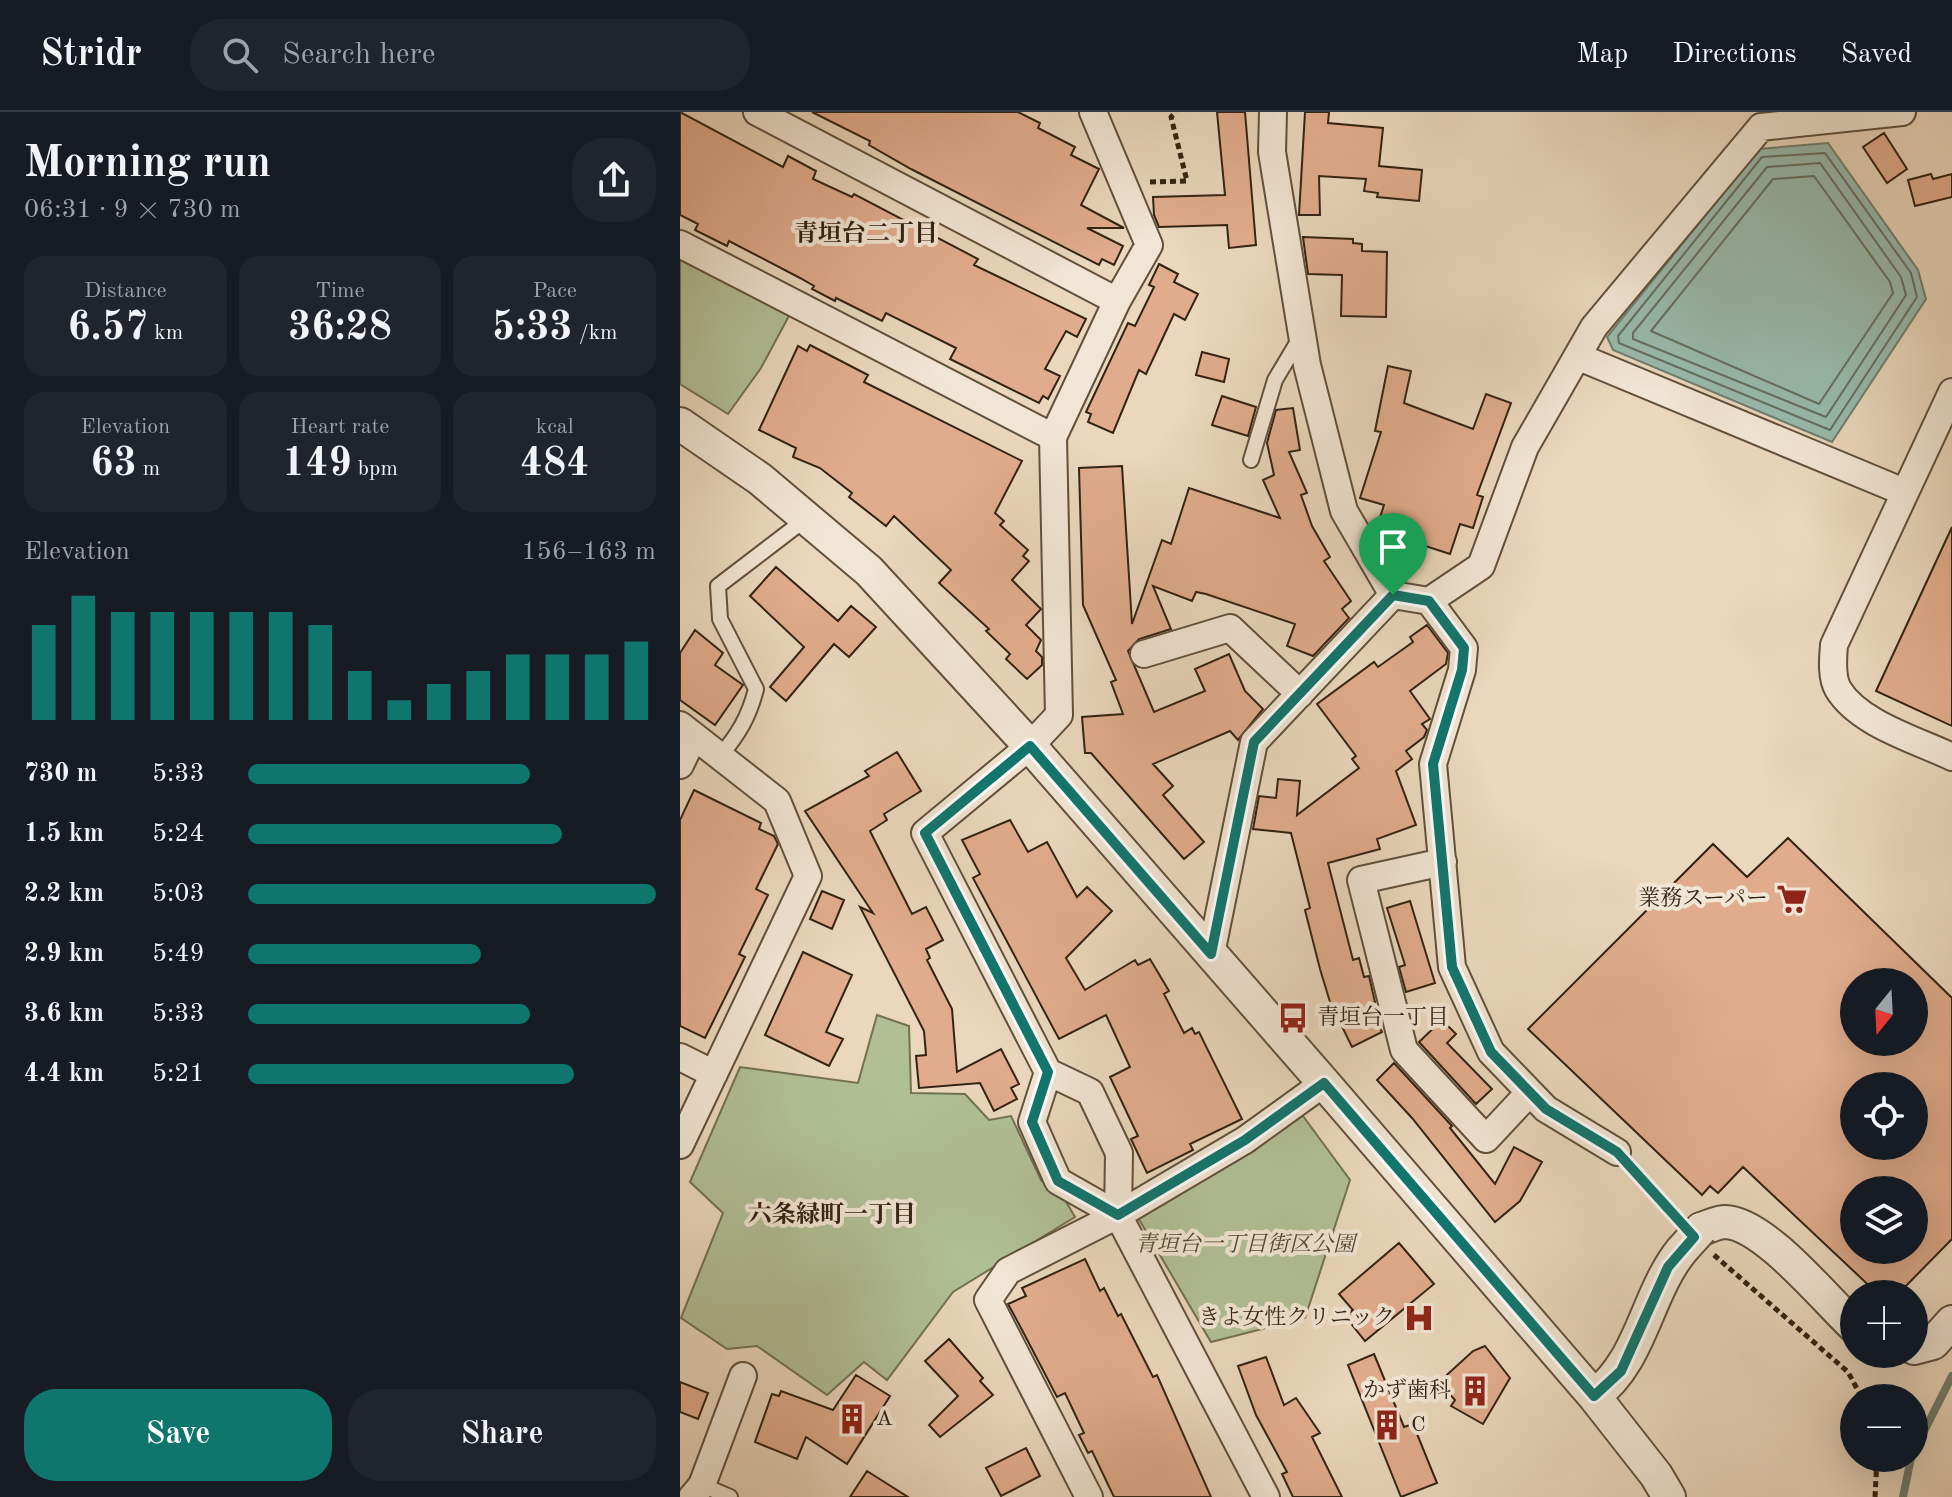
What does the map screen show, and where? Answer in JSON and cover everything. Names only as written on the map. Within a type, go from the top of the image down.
[{"type":"street","points":[[757,112],[1117,301]]},
{"type":"street","points":[[1093,112],[1149,245],[1117,301],[1053,437],[1059,715],[1030,746],[925,833],[1048,1072],[1090,1092],[1119,1153],[1118,1215],[1266,1497]]},
{"type":"street","points":[[1273,112],[1272,152],[1302,334],[1344,511],[1393,595]]},
{"type":"street","points":[[1393,595],[1429,601],[1481,566],[1525,447],[1594,327],[1761,127],[1902,112]]},
{"type":"street","points":[[680,244],[1053,437]]},
{"type":"street","points":[[1579,357],[1904,492]]},
{"type":"street","points":[[1952,392],[1834,645],[1833,667],[1837,688],[1858,709],[1952,757]]},
{"type":"street","points":[[680,424],[760,479],[869,571],[1030,746],[1324,1083],[1594,1396],[1656,1475],[1669,1497]]},
{"type":"street","points":[[1211,954],[1254,742],[1393,595]]},
{"type":"street","points":[[1429,601],[1464,648],[1462,670],[1433,764],[1452,967],[1491,1052],[1546,1109],[1617,1152]]},
{"type":"street","points":[[1144,654],[1230,628],[1300,694]]},
{"type":"street","points":[[680,765],[687,731],[777,801],[808,876],[680,1145]]},
{"type":"street","points":[[1443,862],[1361,880],[1404,1050],[1486,1139],[1529,1093]]},
{"type":"street","points":[[680,1057],[714,1074]]},
{"type":"street","points":[[1048,1072],[1032,1122],[1058,1181],[1118,1215]]},
{"type":"street","points":[[1089,1497],[988,1300],[1008,1271],[1118,1215],[1245,1140],[1324,1083]]},
{"type":"street","points":[[1594,1396],[1621,1371],[1660,1283],[1692,1239],[1723,1221],[1746,1227],[1768,1244],[1840,1313]]},
{"type":"street","points":[[1928,1344],[1933,1343],[1952,1322]]},
{"type":"street","points":[[697,1491],[743,1376]]},
{"type":"lane","points":[[1251,460],[1275,380],[1302,334]]},
{"type":"lane","points":[[720,756],[739,735],[750,713],[756,689],[720,619],[718,586],[807,518]]},
{"type":"lane","points":[[697,1491],[730,1497]]},
{"type":"path","points":[[1162,181],[1187,181],[1171,117],[1176,112]]},
{"type":"path","points":[[1617,1152],[1692,1239],[1848,1372],[1854,1384]]},
{"type":"path","points":[[1875,1497],[1876,1472]]},
{"type":"green space","points":[[680,256],[790,314],[761,368],[728,414],[680,384]]},
{"type":"green space","points":[[877,1015],[909,1026],[911,1093],[965,1094],[989,1120],[1011,1116],[1041,1180],[1065,1200],[1075,1217],[953,1292],[887,1380],[864,1362],[827,1395],[757,1346],[727,1349],[681,1318],[723,1213],[690,1182],[740,1067],[858,1083]]},
{"type":"green space","name":"青垣台一丁目街区公園","points":[[1303,1116],[1350,1180],[1305,1318],[1211,1342],[1137,1216]]},
{"type":"water","points":[[1828,143],[1918,270],[1926,299],[1832,442],[1613,350],[1607,337],[1759,149]]},
{"type":"building","points":[[680,112],[783,167],[788,156],[816,171],[813,179],[852,197],[854,194],[978,259],[974,265],[1086,319],[1077,337],[1066,331],[1045,369],[1060,376],[1048,399],[1043,396],[1039,403],[950,359],[956,348],[886,313],[882,321],[836,298],[835,301],[812,289],[814,286],[800,278],[729,241],[727,246],[695,230],[698,224],[680,215]]},
{"type":"building","points":[[812,112],[1018,112],[1040,123],[1038,128],[1075,147],[1071,155],[1099,169],[1081,205],[1124,228],[1087,228],[1123,246],[1114,265],[1102,259],[1099,265],[911,169],[869,145],[870,141]]},
{"type":"building","points":[[1217,112],[1245,112],[1256,245],[1229,248],[1227,225],[1159,227],[1154,215],[1153,197],[1225,195]]},
{"type":"building","points":[[1305,112],[1329,112],[1328,123],[1383,128],[1379,166],[1422,170],[1419,201],[1377,197],[1378,193],[1364,191],[1366,179],[1319,176],[1320,215],[1299,215]]},
{"type":"building","points":[[1884,133],[1907,169],[1887,183],[1863,147]]},
{"type":"building","points":[[1931,174],[1933,179],[1952,174],[1952,197],[1915,206],[1908,180]]},
{"type":"building","points":[[1303,237],[1353,239],[1353,243],[1362,244],[1362,251],[1387,252],[1386,317],[1341,316],[1342,275],[1308,274]]},
{"type":"building","points":[[1159,264],[1178,274],[1174,282],[1198,294],[1185,320],[1174,314],[1146,374],[1139,370],[1113,433],[1088,422],[1091,414],[1086,412],[1128,323],[1135,326],[1154,287],[1149,285]]},
{"type":"building","points":[[810,345],[868,375],[864,382],[1022,461],[995,513],[1004,521],[1000,525],[1028,550],[1023,556],[1029,561],[1012,580],[1041,609],[1026,625],[1041,640],[1036,651],[1042,657],[1042,665],[1027,679],[1006,659],[1010,654],[986,631],[989,629],[939,583],[951,570],[894,516],[886,526],[849,497],[852,493],[820,468],[793,457],[796,448],[759,430],[798,346],[807,351]]},
{"type":"building","points":[[1202,352],[1229,359],[1224,382],[1196,375]]},
{"type":"building","points":[[1388,366],[1411,371],[1404,403],[1473,429],[1486,394],[1511,403],[1477,495],[1483,497],[1473,528],[1460,524],[1450,554],[1376,530],[1384,505],[1360,498],[1381,432],[1375,431]]},
{"type":"building","points":[[1222,396],[1256,407],[1248,436],[1212,425]]},
{"type":"building","points":[[1293,408],[1300,450],[1289,452],[1307,493],[1301,495],[1312,526],[1330,557],[1324,561],[1351,601],[1342,609],[1349,618],[1313,656],[1287,646],[1295,624],[1206,594],[1196,592],[1192,601],[1153,586],[1171,629],[1139,639],[1128,651],[1154,712],[1205,691],[1195,669],[1229,654],[1245,691],[1263,709],[1238,740],[1230,731],[1153,764],[1173,786],[1163,795],[1204,842],[1184,859],[1091,753],[1085,753],[1082,717],[1123,714],[1111,682],[1116,680],[1083,605],[1079,468],[1122,466],[1132,624],[1162,540],[1171,544],[1189,488],[1280,518],[1263,480],[1274,475],[1267,443],[1276,410]]},
{"type":"building","points":[[1952,527],[1952,726],[1876,691]]},
{"type":"building","points":[[776,567],[838,621],[851,606],[876,627],[849,657],[834,644],[786,701],[770,687],[804,647],[750,596]]},
{"type":"building","points":[[1427,625],[1448,653],[1446,664],[1410,691],[1430,719],[1422,724],[1427,730],[1424,737],[1406,751],[1412,759],[1396,771],[1416,825],[1377,839],[1380,849],[1328,863],[1353,960],[1359,958],[1364,977],[1369,976],[1375,1002],[1368,1004],[1382,1032],[1352,1047],[1330,1002],[1320,969],[1305,910],[1310,908],[1291,833],[1253,829],[1259,796],[1276,798],[1278,779],[1300,781],[1297,815],[1359,768],[1352,759],[1356,756],[1317,704],[1374,662],[1378,667],[1413,642],[1410,637]]},
{"type":"building","points":[[695,630],[723,653],[715,665],[743,685],[715,725],[680,700],[680,653]]},
{"type":"building","points":[[897,752],[921,791],[884,814],[887,820],[870,831],[912,914],[926,907],[943,940],[926,949],[930,958],[927,960],[952,1009],[957,1072],[1001,1049],[1019,1084],[1011,1088],[1017,1099],[994,1111],[980,1083],[919,1088],[916,1056],[926,1055],[924,1031],[860,907],[873,913],[805,811],[869,776],[865,771]]},
{"type":"building","points":[[694,790],[761,823],[759,829],[774,836],[778,844],[756,889],[768,895],[739,954],[745,957],[705,1038],[680,1026],[680,820]]},
{"type":"building","points":[[1010,820],[1028,852],[1047,842],[1077,897],[1087,887],[1112,911],[1066,958],[1085,990],[1135,960],[1138,965],[1150,959],[1169,991],[1164,994],[1184,1033],[1192,1028],[1195,1034],[1199,1032],[1242,1119],[1190,1144],[1193,1150],[1147,1173],[1131,1139],[1138,1136],[1110,1077],[1130,1067],[1106,1015],[1059,1039],[973,878],[980,874],[962,840]]},
{"type":"building","points":[[1788,838],[1921,968],[1840,968],[1840,1056],[1928,1056],[1928,975],[1952,998],[1952,1239],[1928,1263],[1928,1176],[1840,1176],[1840,1258],[1743,1167],[1718,1193],[1710,1186],[1702,1195],[1528,1029],[1713,844],[1747,877]]},
{"type":"building","points":[[822,891],[844,900],[832,929],[810,919]]},
{"type":"building","points":[[1410,901],[1435,983],[1406,992],[1399,967],[1405,965],[1387,908]]},
{"type":"building","points":[[803,952],[852,975],[826,1032],[843,1039],[829,1066],[765,1035]]},
{"type":"building","points":[[1442,1020],[1456,1034],[1447,1043],[1492,1089],[1476,1104],[1419,1042]]},
{"type":"building","points":[[1394,1063],[1452,1126],[1450,1128],[1495,1184],[1514,1147],[1542,1162],[1520,1201],[1495,1222],[1412,1118],[1377,1080]]},
{"type":"building","points":[[1399,1243],[1434,1284],[1365,1341],[1345,1316],[1353,1310],[1339,1294]]},
{"type":"building","points":[[1085,1259],[1100,1291],[1104,1288],[1118,1316],[1121,1314],[1153,1377],[1157,1375],[1211,1497],[1114,1497],[1092,1451],[1088,1453],[1079,1435],[1084,1433],[1065,1393],[1057,1397],[1008,1304],[1026,1296],[1022,1288]]},
{"type":"building","points":[[1846,1264],[1927,1264],[1912,1280],[1863,1280]]},
{"type":"building","points":[[949,1339],[983,1378],[980,1381],[993,1395],[940,1437],[929,1425],[958,1396],[925,1361]]},
{"type":"building","name":"かず歯科","points":[[1485,1346],[1510,1378],[1483,1424],[1451,1406],[1455,1400],[1439,1382],[1473,1351]]},
{"type":"building","name":"C","points":[[1374,1354],[1404,1427],[1413,1424],[1437,1483],[1401,1497],[1348,1365]]},
{"type":"building","points":[[1266,1357],[1284,1405],[1296,1398],[1320,1433],[1312,1437],[1342,1497],[1293,1497],[1282,1474],[1287,1472],[1256,1415],[1238,1366]]},
{"type":"building","points":[[856,1375],[890,1396],[847,1464],[806,1437],[797,1459],[755,1442],[772,1394],[779,1396],[781,1391],[833,1410]]},
{"type":"building","points":[[680,1382],[708,1393],[698,1419],[680,1412]]},
{"type":"building","points":[[1026,1448],[1040,1476],[1001,1496],[986,1468]]},
{"type":"building","points":[[867,1471],[908,1497],[850,1497]]},
{"type":"waterway","points":[[1928,1423],[1952,1376]]},
{"type":"waterway","points":[[1903,1497],[1908,1472]]},
{"type":"place","name":"業務スーパー","points":[[1792,899]]},
{"type":"place","name":"青垣台一丁目","points":[[1293,1018]]},
{"type":"place","name":"きよ女性クリニック","points":[[1419,1318]]},
{"type":"place","name":"かず歯科","points":[[1475,1391]]},
{"type":"place","name":"A","points":[[852,1419]]},
{"type":"place","name":"C","points":[[1387,1425]]},
{"type":"district","name":"青垣台二丁目","points":[[866,235]]},
{"type":"district","name":"六条緑町一丁目","points":[[832,1216]]},
{"type":"route","points":[[1393,595],[1429,601],[1464,648],[1462,670],[1433,764],[1452,967],[1491,1052],[1546,1109],[1617,1152],[1694,1237],[1668,1267],[1621,1371],[1594,1396],[1324,1083],[1245,1140],[1118,1215],[1058,1181],[1032,1122],[1048,1072],[925,833],[1030,746],[1211,954],[1254,742],[1393,595]]}]
